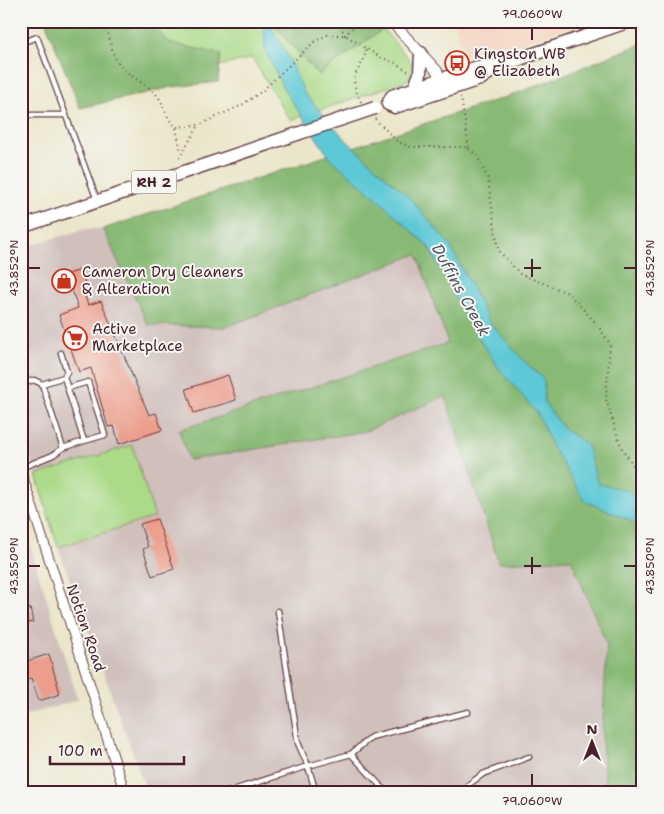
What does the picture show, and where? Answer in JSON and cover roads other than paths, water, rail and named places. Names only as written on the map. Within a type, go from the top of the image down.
[{"type":"main road","name":"RH 2","points":[[388,104],[392,96],[414,89],[480,79],[499,66],[630,21]]},
{"type":"main road","points":[[414,89],[420,74],[421,53]]},
{"type":"main road","name":"RH 2","points":[[21,227],[388,104],[395,107],[445,84]]},
{"type":"street","points":[[391,21],[421,53],[445,84]]},
{"type":"street","name":"Notion Road","points":[[21,472],[125,793]]},
{"type":"lane","points":[[21,43],[37,37],[97,201]]},
{"type":"lane","points":[[21,115],[66,115]]},
{"type":"lane","points":[[21,384],[34,380],[42,384],[64,377],[67,372],[61,353]]},
{"type":"lane","points":[[64,377],[84,441]]},
{"type":"lane","points":[[21,468],[53,455],[63,448],[105,435],[88,382],[68,388]]},
{"type":"lane","points":[[42,384],[63,448]]},
{"type":"lane","points":[[278,611],[298,743],[308,766],[316,793]]},
{"type":"lane","points":[[224,793],[351,754],[371,737],[468,712]]},
{"type":"lane","points":[[351,754],[387,793]]},
{"type":"lane","points":[[457,793],[483,774],[529,757]]},
{"type":"water","name":"Duffins Creek","points":[[264,21],[268,21],[288,56],[305,94],[347,141],[412,200],[450,245],[490,323],[528,365],[544,379],[544,402],[564,429],[587,445],[598,484],[628,490],[643,502],[643,526],[585,501],[553,448],[537,413],[501,371],[468,322],[429,247],[330,158],[283,88],[265,50]]},
{"type":"waterway","name":"Duffins Creek","points":[[260,21],[263,25]]},
{"type":"waterway","points":[[635,148],[643,157]]},
{"type":"place","name":"Kingston WB @ Elizabeth","points":[[457,63]]},
{"type":"place","name":"Cameron Dry Cleaners & Alteration","points":[[64,281]]},
{"type":"place","name":"Active Marketplace","points":[[75,338]]}]
